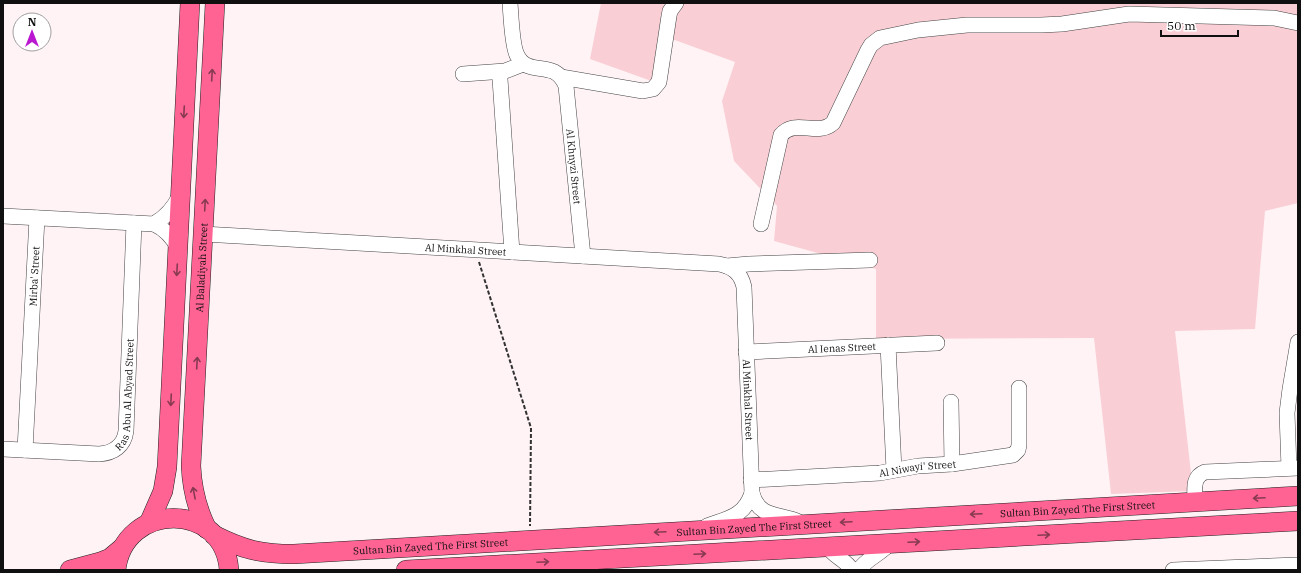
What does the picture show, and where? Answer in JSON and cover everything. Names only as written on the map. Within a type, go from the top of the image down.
[{"type":"main road","points":[[70,570],[86,567],[110,558],[122,548],[134,533],[149,523],[163,491],[167,468],[190,3]]},
{"type":"main road","name":"Al Baladiyah Street","points":[[216,3],[191,466],[195,499],[211,532],[221,544],[226,554],[229,570]]},
{"type":"main road","name":"Sultan Bin Zayed The First Street","points":[[149,523],[164,519],[179,518],[189,520],[247,550],[271,554],[283,554],[1298,496]]},
{"type":"main road","points":[[406,570],[1298,521]]},
{"type":"main road","points":[[116,570],[118,558],[122,548]]},
{"type":"street","points":[[510,3],[516,52],[523,64],[530,68],[548,69],[561,77],[643,91],[653,89],[659,82],[669,16],[672,7],[676,3]]},
{"type":"street","points":[[761,224],[781,135],[784,131],[791,128],[820,129],[827,128],[833,123],[868,50],[875,41],[885,36],[941,27],[993,24],[1062,24],[1129,14],[1274,18],[1298,23]]},
{"type":"street","points":[[463,74],[500,75],[523,64]]},
{"type":"street","points":[[500,75],[512,252]]},
{"type":"street","name":"Al Khnyzi Street","points":[[561,77],[567,91],[583,256]]},
{"type":"street","points":[[154,224],[167,215],[177,202],[180,195]]},
{"type":"street","points":[[3,216],[154,224],[166,231],[178,248]]},
{"type":"street","name":"Mirba' Street","points":[[25,450],[37,218]]},
{"type":"street","name":"Ras Abu Al Abyad Street","points":[[3,449],[99,454],[111,452],[123,443],[126,431],[134,223]]},
{"type":"street","name":"Al Minkhal Street","points":[[203,234],[719,264],[727,266],[738,273],[744,288],[752,486]]},
{"type":"street","name":"Al Minkhal Street","points":[[727,266],[870,260]]},
{"type":"street","points":[[1195,501],[1195,480],[1198,476],[1205,472],[1293,468],[1287,413],[1298,342]]},
{"type":"street","name":"Al Ienas Street","points":[[746,352],[937,343]]},
{"type":"street","points":[[888,345],[894,470]]},
{"type":"street","name":"Al Niwayi' Street","points":[[752,486],[880,473],[918,466],[952,464],[1008,456],[1016,453],[1019,445],[1019,388]]},
{"type":"street","points":[[952,402],[952,464]]},
{"type":"street","points":[[752,486],[756,503],[764,511],[774,516],[790,518],[804,524]]},
{"type":"street","points":[[699,530],[729,519],[739,513],[747,504],[752,486]]},
{"type":"street","points":[[859,570],[868,560],[883,551],[890,543]]},
{"type":"street","points":[[828,547],[834,554],[846,562],[852,570]]},
{"type":"street","points":[[1173,570],[1234,569],[1298,565]]},
{"type":"path","points":[[475,250],[532,428],[530,540]]},
{"type":"shaded area","points":[[601,3],[1298,3],[1298,203],[1265,211],[1255,329],[1175,331],[1193,491],[1111,494],[1094,338],[876,339],[876,269],[774,241],[777,206],[734,161],[722,101],[735,62],[672,39],[657,83],[590,59]]}]
